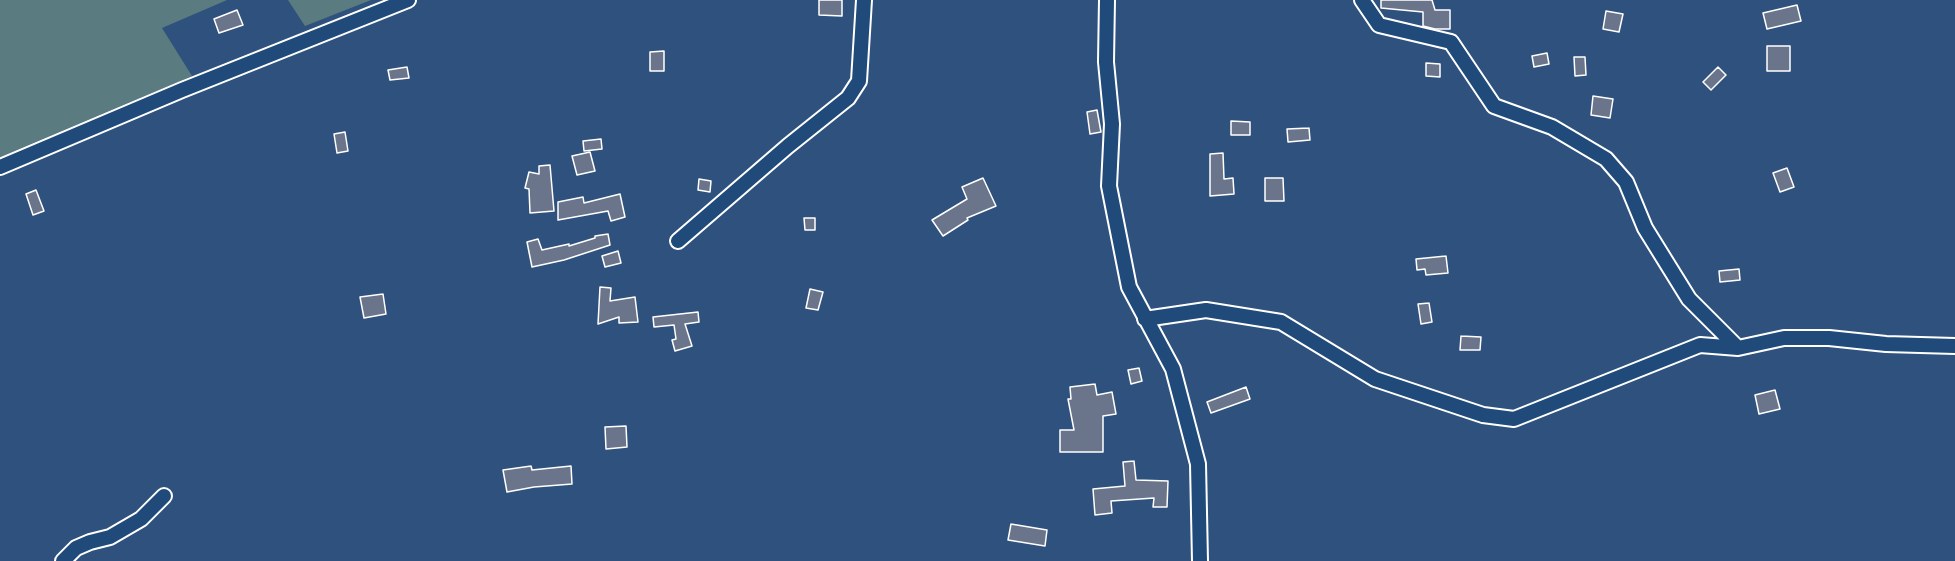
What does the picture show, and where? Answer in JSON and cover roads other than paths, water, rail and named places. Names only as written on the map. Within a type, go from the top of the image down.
[{"type":"street","points":[[0,167],[182,90],[408,0]]},
{"type":"street","points":[[678,241],[788,146],[848,98],[859,81],[864,0]]},
{"type":"street","points":[[1107,0],[1106,62],[1112,124],[1109,186],[1129,287],[1173,369],[1197,464],[1200,561]]},
{"type":"street","points":[[1362,0],[1379,25],[1451,42],[1494,106],[1552,127],[1606,159],[1626,182],[1645,228],[1689,299],[1738,348]]},
{"type":"street","points":[[1145,320],[1206,310],[1281,322],[1375,379],[1483,415],[1514,419],[1700,345],[1738,348],[1784,338],[1829,338],[1886,344],[1955,346]]},
{"type":"street","points":[[63,561],[76,548],[110,537],[141,519],[164,496]]}]
